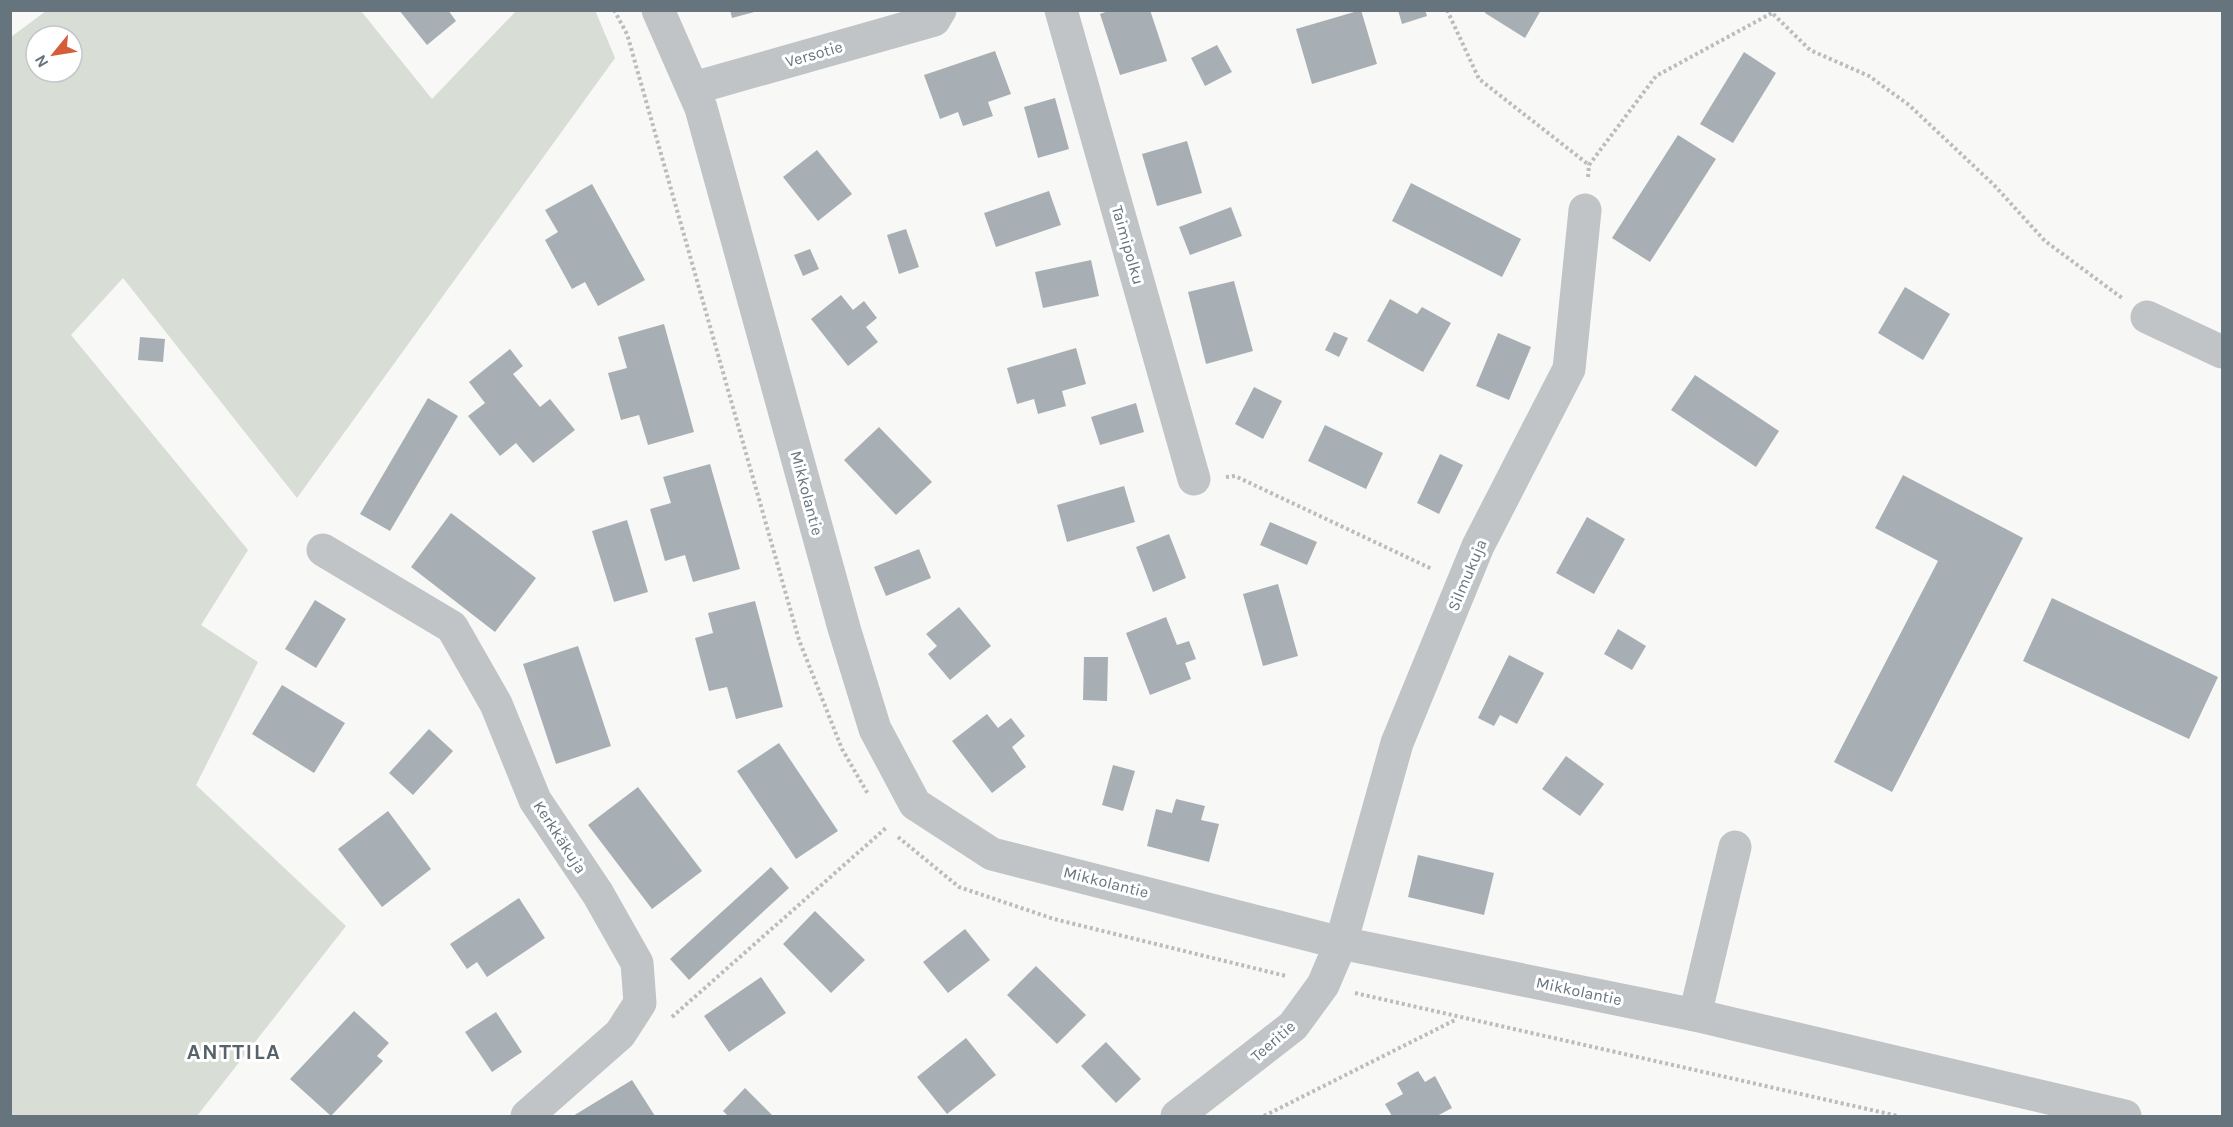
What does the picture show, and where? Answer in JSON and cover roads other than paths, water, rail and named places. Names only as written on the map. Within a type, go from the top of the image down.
[{"type":"street","name":"Mikkolantie","points":[[658,10],[694,88],[874,729],[915,804],[992,854],[1341,943],[1695,1015],[2125,1116]]},
{"type":"street","name":"Versotie","points":[[694,88],[937,15],[967,10]]},
{"type":"street","name":"Taimipolku","points":[[1061,10],[1194,479]]},
{"type":"street","name":"Silmukuja","points":[[1341,943],[1397,743],[1478,546],[1569,369],[1585,210]]},
{"type":"street","points":[[2147,317],[2223,352]]},
{"type":"street","name":"Kerkkäkuja","points":[[323,550],[452,627],[496,704],[535,800],[598,894],[637,963],[640,1002],[620,1034],[526,1116]]},
{"type":"street","points":[[1695,1015],[1735,847]]},
{"type":"street","name":"Teeritie","points":[[1177,1116],[1293,1026],[1323,985],[1341,943]]},
{"type":"district","name":"ANTTILA","points":[[234,1052]]}]
